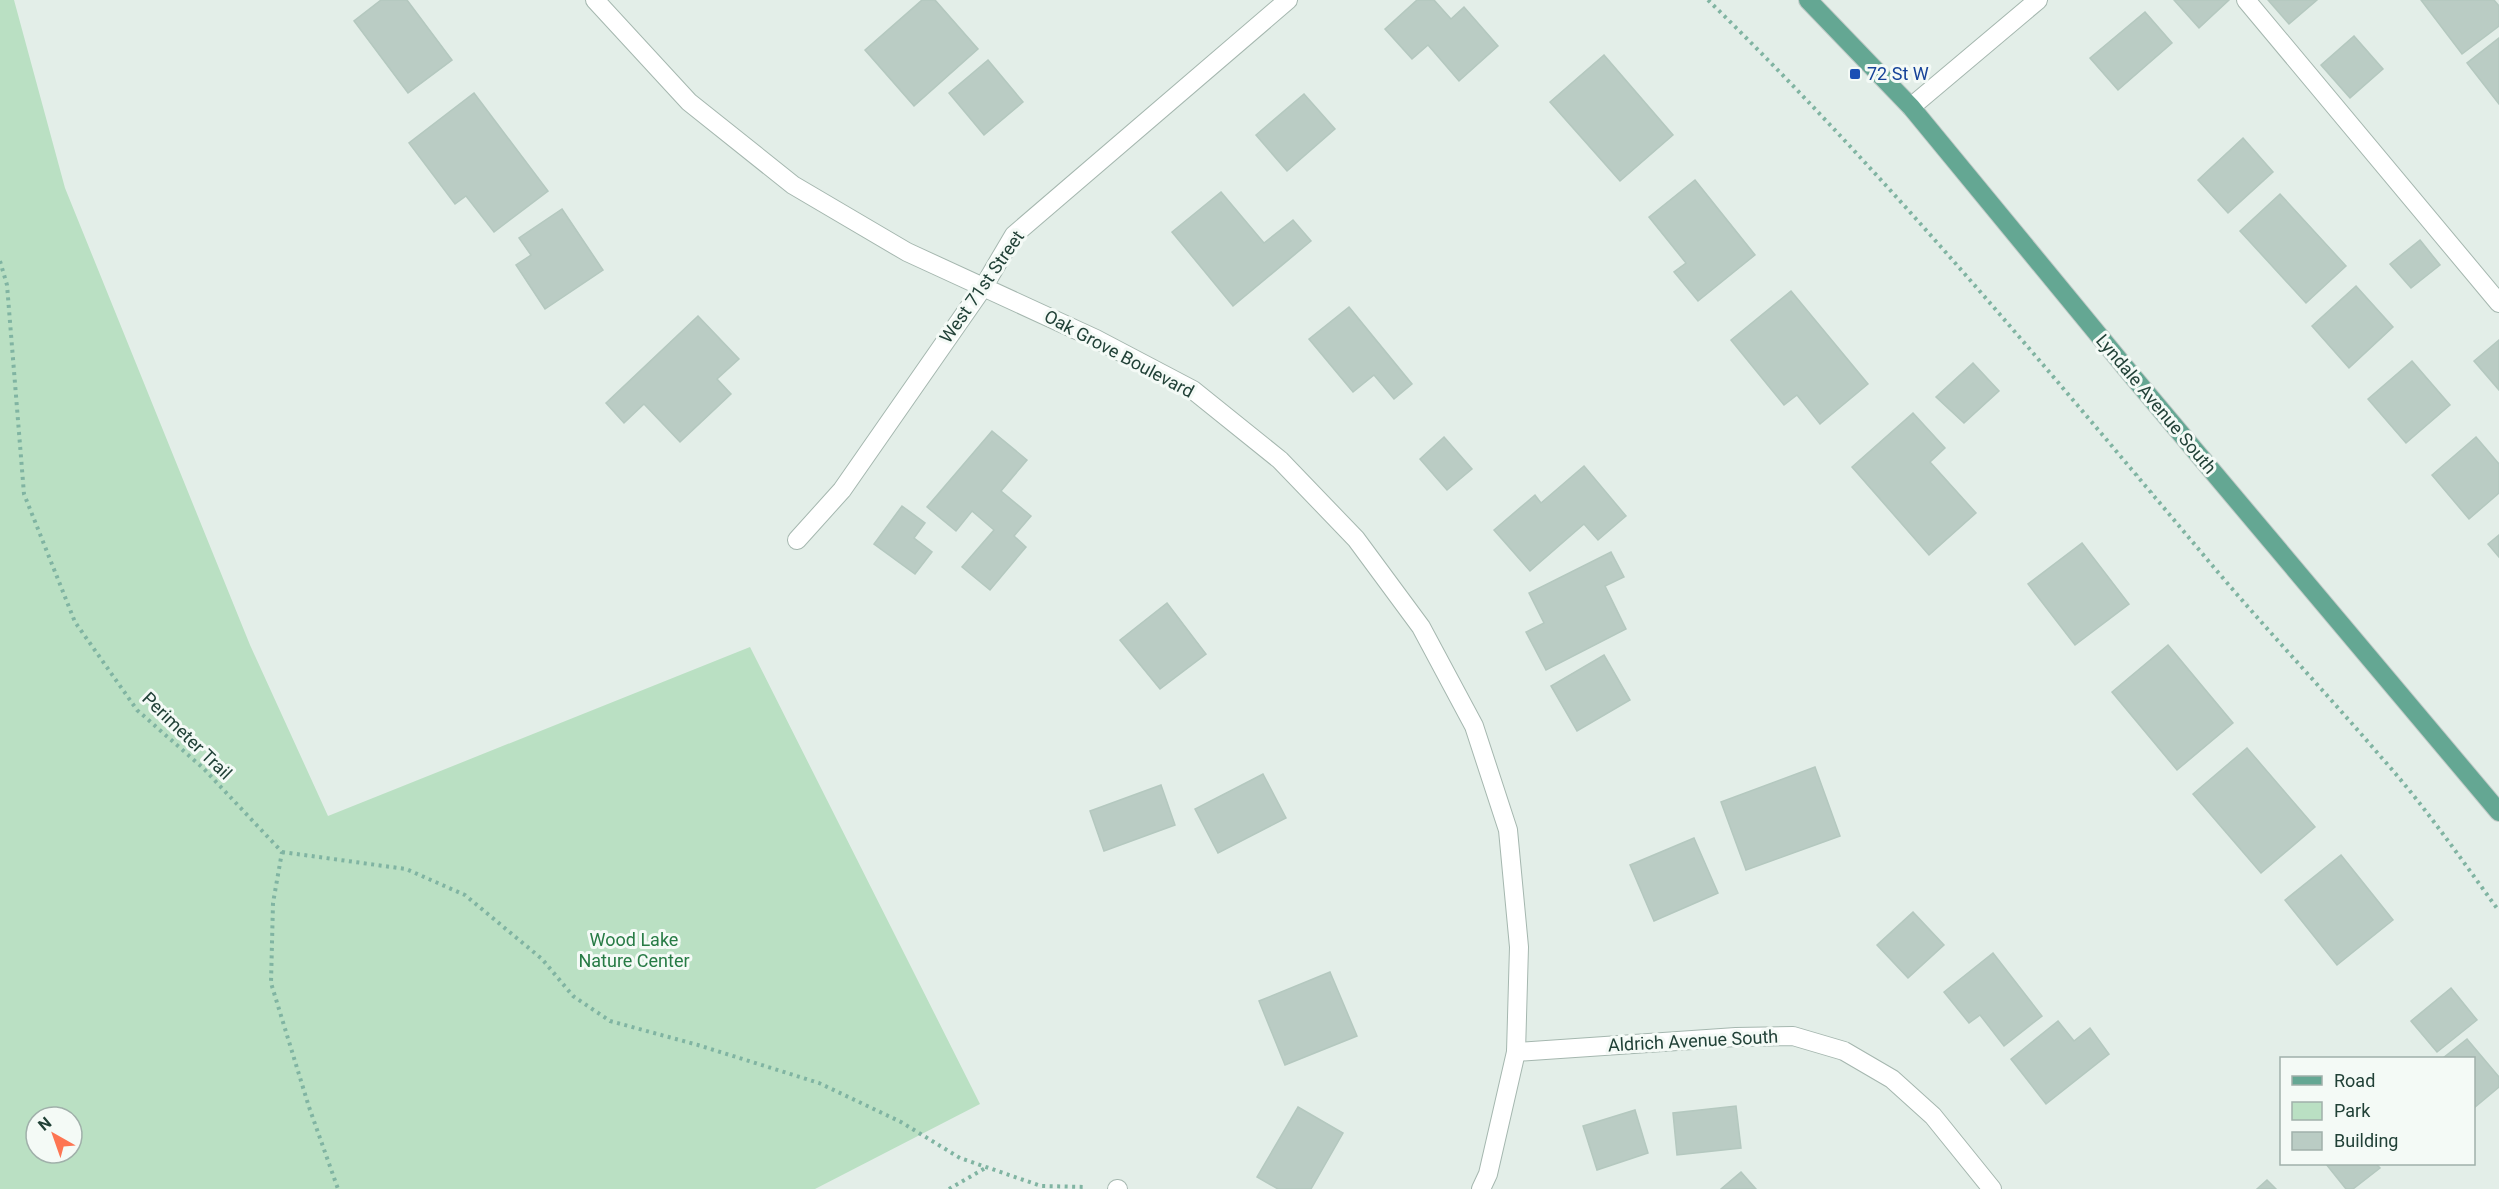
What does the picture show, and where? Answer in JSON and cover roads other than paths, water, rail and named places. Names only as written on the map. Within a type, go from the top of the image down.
[{"type":"main road","name":"Lyndale Avenue South","points":[[1808,0],[1911,107],[2129,372],[2499,812]]},
{"type":"street","name":"Oak Grove Boulevard","points":[[595,0],[689,102],[793,185],[907,252],[1096,339],[1202,397],[1280,460],[1348,531],[1421,627],[1474,726],[1508,830],[1520,947],[1516,1052],[1488,1174],[1481,1189]]},
{"type":"street","name":"West 71st Street","points":[[797,540],[842,490],[984,286],[1014,235],[1288,0]]},
{"type":"street","points":[[1911,107],[2038,0]]},
{"type":"street","points":[[2246,0],[2499,303]]},
{"type":"street","name":"Aldrich Avenue South","points":[[1516,1052],[1736,1037],[1793,1036],[1844,1051],[1892,1079],[1933,1116],[1992,1189]]},
{"type":"place","name":"72 St W","points":[[1855,74]]},
{"type":"park label","name":"Wood Lake Nature Center","points":[[634,950]]}]
